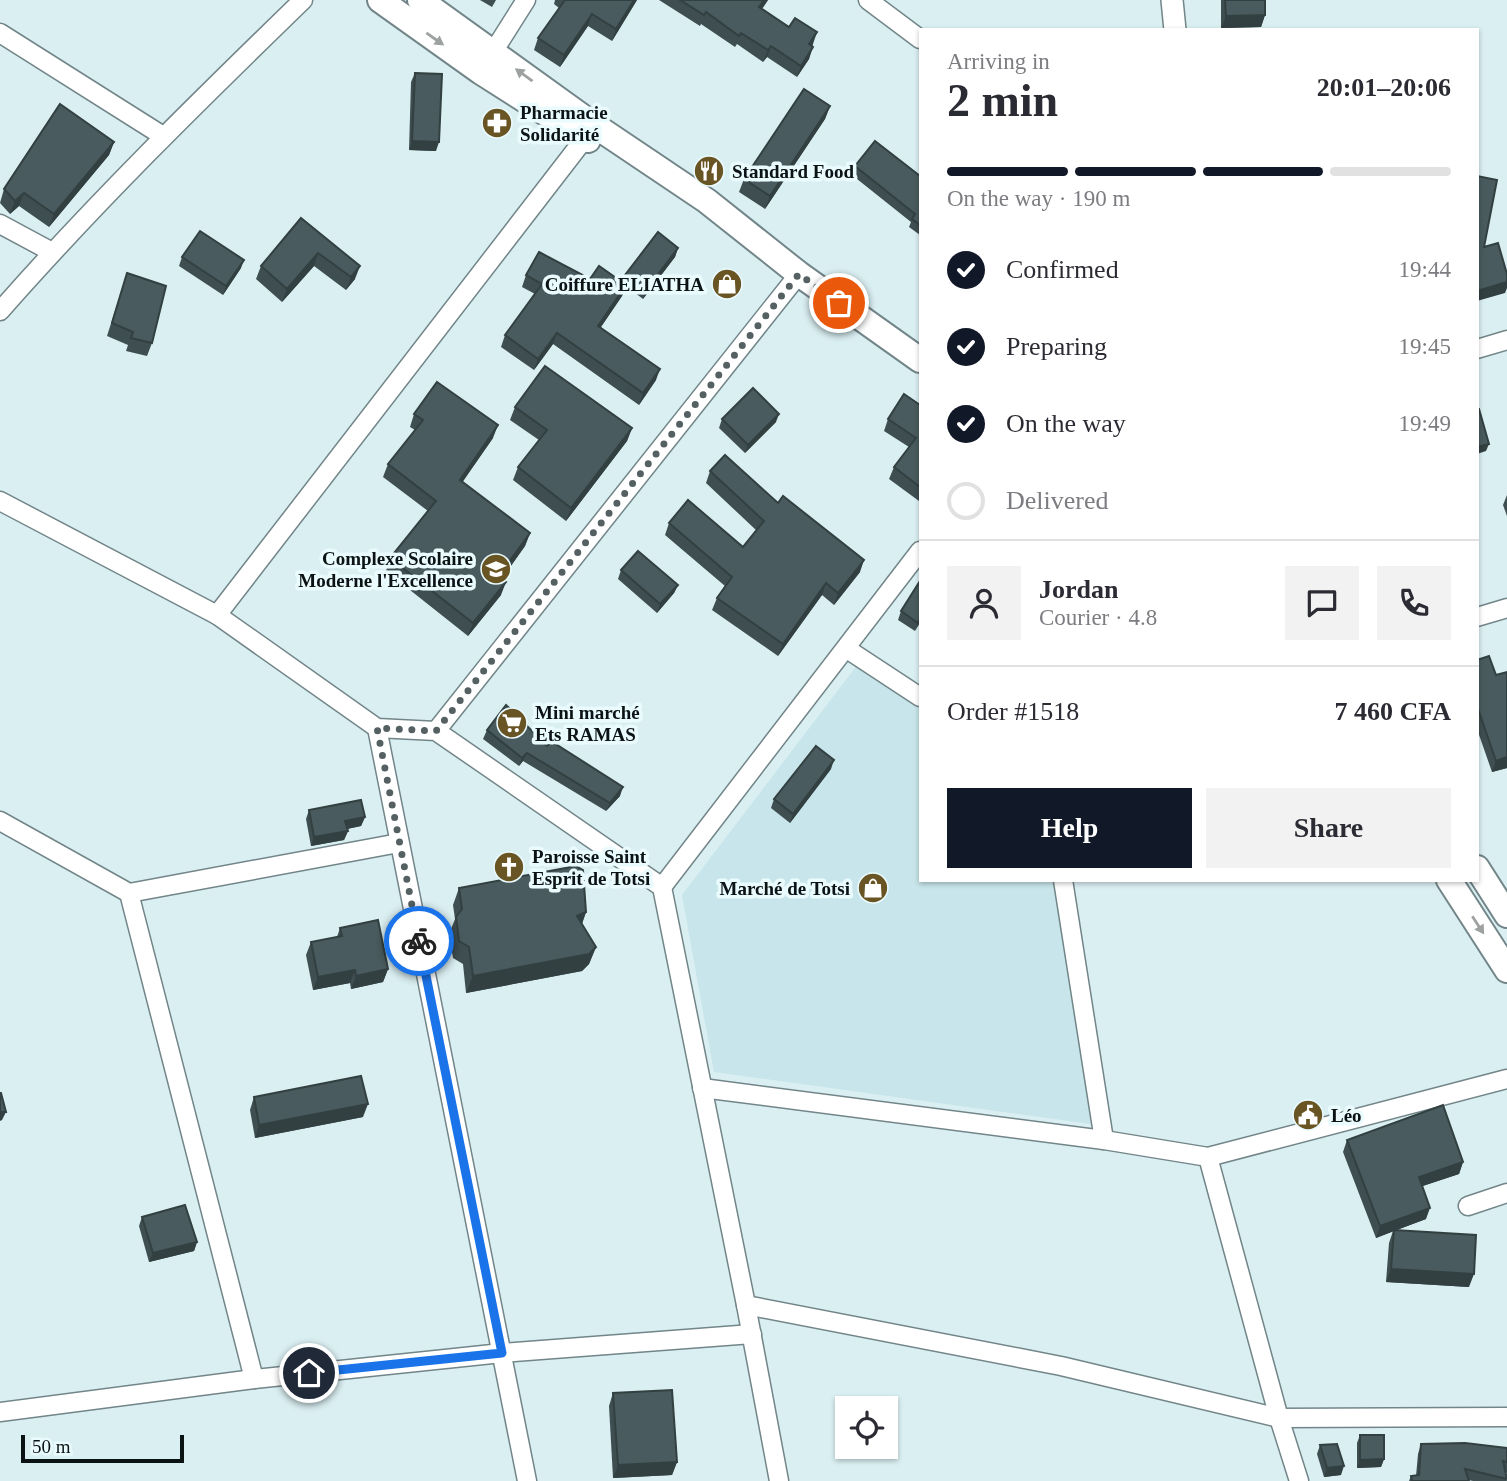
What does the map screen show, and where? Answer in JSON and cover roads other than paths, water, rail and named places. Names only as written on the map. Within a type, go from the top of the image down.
[{"type":"main road","points":[[380,0],[591,123],[707,201],[799,274],[919,359]]},
{"type":"main road","points":[[419,0],[486,62],[585,138],[698,211],[759,242]]},
{"type":"main road","points":[[1479,871],[1507,915]]},
{"type":"main road","points":[[1450,882],[1507,970]]},
{"type":"street","points":[[0,311],[52,252],[163,136],[303,0]]},
{"type":"street","points":[[486,62],[526,0]]},
{"type":"street","points":[[868,0],[919,38]]},
{"type":"street","points":[[1172,0],[1175,28]]},
{"type":"street","points":[[0,33],[163,136]]},
{"type":"street","points":[[217,615],[585,138]]},
{"type":"street","points":[[0,224],[52,252]]},
{"type":"street","points":[[436,731],[799,274]]},
{"type":"street","points":[[1479,348],[1507,340]]},
{"type":"street","points":[[0,500],[217,615],[377,728],[436,731],[662,887],[779,1481]]},
{"type":"street","points":[[662,887],[919,552]]},
{"type":"street","points":[[1479,616],[1507,608]]},
{"type":"street","points":[[847,649],[919,695]]},
{"type":"street","points":[[377,728],[527,1481]]},
{"type":"street","points":[[0,821],[129,893],[399,844]]},
{"type":"street","points":[[1063,882],[1104,1140]]},
{"type":"street","points":[[129,893],[254,1379]]},
{"type":"street","points":[[702,1087],[1104,1140],[1208,1157],[1507,1079]]},
{"type":"street","points":[[1208,1157],[1279,1418],[1299,1481]]},
{"type":"street","points":[[1468,1206],[1507,1194]]},
{"type":"street","points":[[746,1305],[1061,1366],[1279,1418],[1507,1417]]},
{"type":"street","points":[[1,1409],[502,1353],[752,1334]]},
{"type":"place","name":"Pharmacie Solidarité","points":[[497,123]]},
{"type":"place","name":"Standard Food","points":[[709,171]]},
{"type":"place","name":"Coiffure ELIATHA","points":[[727,284]]},
{"type":"place","name":"Complexe Scolaire Moderne l'Excellence","points":[[496,569]]},
{"type":"place","name":"Mini marché Ets RAMAS","points":[[512,723]]},
{"type":"place","name":"Paroisse Saint Esprit de Totsi","points":[[509,867]]},
{"type":"place","name":"Marché de Totsi","points":[[873,888]]},
{"type":"place","name":"Léo","points":[[1308,1115]]}]
